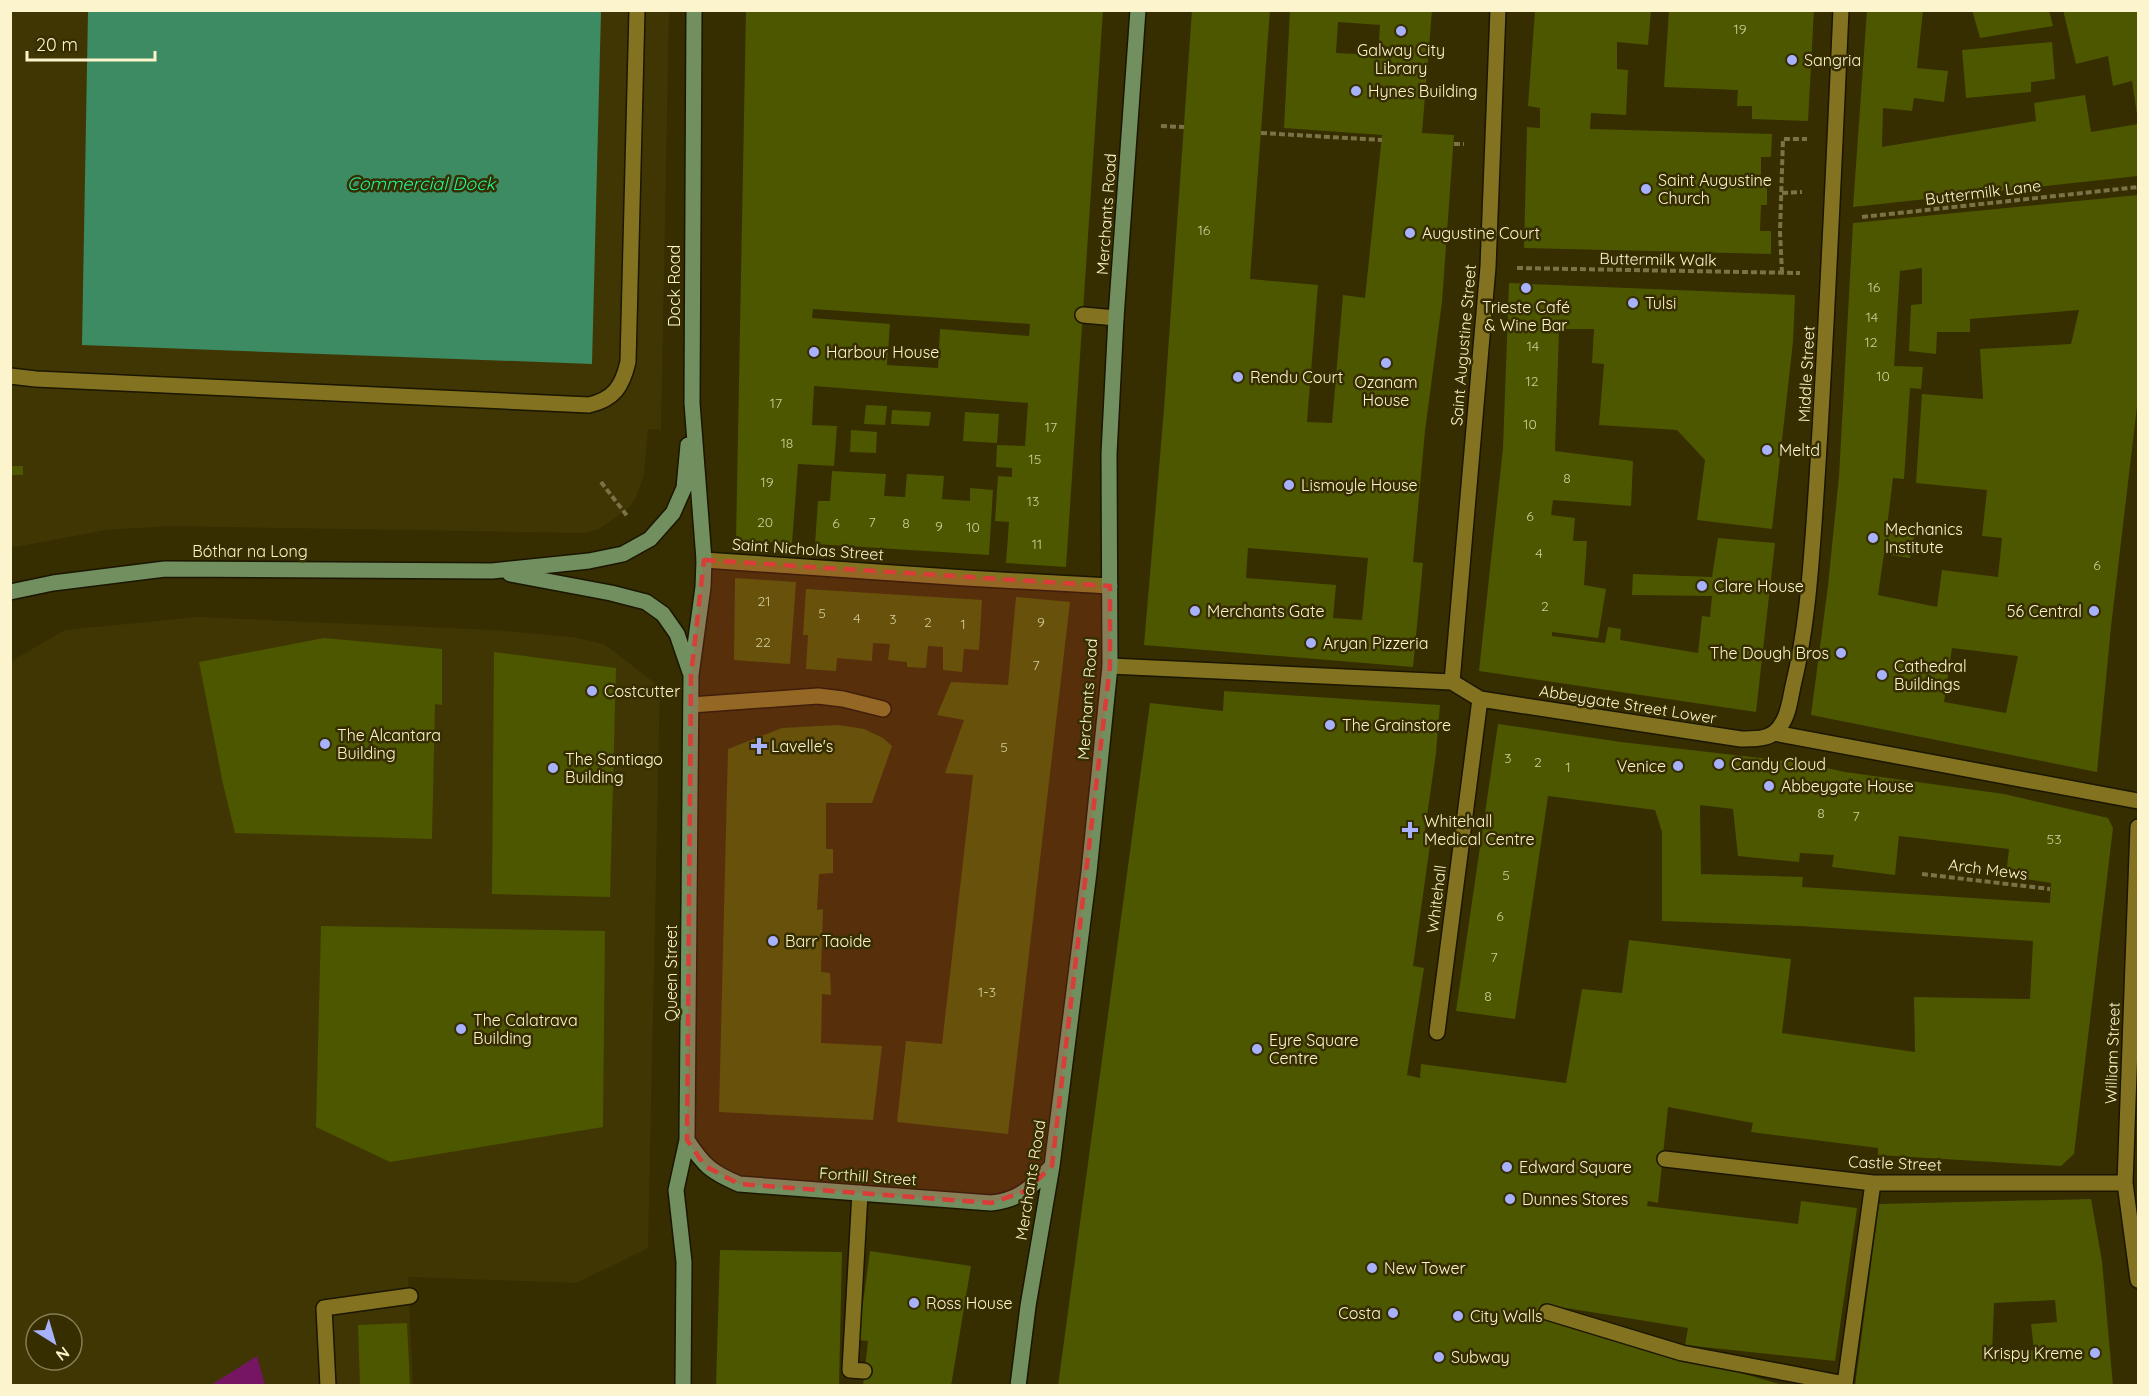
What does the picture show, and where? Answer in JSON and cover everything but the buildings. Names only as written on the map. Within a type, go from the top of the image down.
[{"type":"main road","name":"Dock Road","points":[[694,10],[692,403],[704,560]]},
{"type":"main road","name":"Merchants Road","points":[[1018,1386],[1028,1306],[1052,1166],[1089,872],[1110,666],[1109,454],[1116,318],[1138,10]]},
{"type":"main road","name":"Bóthar na Long","points":[[10,592],[53,583],[165,570],[492,571],[589,561],[623,554],[650,539],[673,513],[684,488],[692,403]]},
{"type":"main road","name":"Queen Street","points":[[683,1386],[684,1262],[676,1190],[687,1140],[691,675],[703,586],[704,560]]},
{"type":"main road","name":"Bóthar na Long","points":[[492,571],[611,593],[646,602],[663,614],[677,634],[691,675]]},
{"type":"main road","name":"Forthill Street","points":[[687,1140],[705,1166],[720,1176],[739,1184],[991,1203],[1009,1200],[1026,1191],[1052,1166]]},
{"type":"street","points":[[10,376],[589,405],[604,401],[615,392],[624,379],[628,362],[637,10]]},
{"type":"street","name":"Saint Augustine Street","points":[[1452,682],[1488,267],[1498,10]]},
{"type":"street","name":"Middle Street","points":[[1774,733],[1781,726],[1786,715],[1804,633],[1811,568],[1824,392],[1841,10]]},
{"type":"street","points":[[1083,315],[1116,318]]},
{"type":"street","name":"Saint Nicholas Street","points":[[704,560],[1110,586]]},
{"type":"street","name":"Abbeygate Street Lower","points":[[1110,666],[1452,682],[1480,699],[1741,739],[1762,740],[1774,733],[2139,801]]},
{"type":"street","points":[[691,705],[818,696],[843,699],[883,709]]},
{"type":"street","name":"Whitehall","points":[[1437,1032],[1480,699]]},
{"type":"street","name":"William Street","points":[[2139,827],[2125,1183],[2139,1280]]},
{"type":"street","name":"Castle Street","points":[[1665,1159],[1873,1183],[2125,1183]]},
{"type":"street","points":[[1547,1312],[1682,1353],[1845,1384],[1873,1183]]},
{"type":"street","points":[[860,1193],[850,1370],[864,1371]]},
{"type":"street","points":[[328,1386],[324,1308],[410,1296]]},
{"type":"path","points":[[1261,133],[1382,140]]},
{"type":"path","points":[[1782,273],[1780,252],[1783,139],[1808,139]]},
{"type":"path","name":"Buttermilk Lane","points":[[1830,220],[2139,186]]},
{"type":"path","points":[[1782,194],[1798,192]]},
{"type":"path","name":"Buttermilk Walk","points":[[1488,267],[1828,274]]},
{"type":"path","points":[[601,482],[632,522]]},
{"type":"path","name":"Arch Mews","points":[[1922,874],[2050,889]]},
{"type":"highlighted area","points":[[704,560],[1110,586],[1110,666],[1052,1166],[1026,1191],[991,1203],[739,1184],[705,1166],[687,1140],[691,675]]},
{"type":"shaded area","points":[[11,11],[669,11],[661,430],[648,429],[644,475],[636,497],[629,508],[599,529],[585,533],[169,526],[106,530],[11,548]]},
{"type":"shaded area","points":[[197,617],[495,630],[572,637],[604,644],[660,687],[648,1248],[577,1283],[408,1277],[413,1385],[11,1385],[10,662],[65,630]]},
{"type":"shaded area","points":[[257,1356],[265,1385],[211,1385]]},
{"type":"water","name":"Commercial Dock","points":[[88,11],[601,11],[592,364],[82,345]]},
{"type":"place","name":"Galway City Library","points":[[1401,31]]},
{"type":"place","name":"Sangria","points":[[1792,60]]},
{"type":"place","name":"Hynes Building","points":[[1356,91]]},
{"type":"place","name":"Saint Augustine Church","points":[[1646,189]]},
{"type":"place","name":"Augustine Court","points":[[1410,233]]},
{"type":"place","name":"Trieste Café & Wine Bar","points":[[1526,288]]},
{"type":"place","name":"Tulsi","points":[[1633,303]]},
{"type":"place","name":"Harbour House","points":[[814,352]]},
{"type":"place","name":"Ozanam House","points":[[1386,363]]},
{"type":"place","name":"Rendu Court","points":[[1238,377]]},
{"type":"place","name":"Meltd","points":[[1767,450]]},
{"type":"place","name":"Lismoyle House","points":[[1289,485]]},
{"type":"place","name":"Mechanics Institute","points":[[1873,538]]},
{"type":"place","name":"Clare House","points":[[1702,586]]},
{"type":"place","name":"Merchants Gate","points":[[1195,611]]},
{"type":"place","name":"56 Central","points":[[2094,611]]},
{"type":"place","name":"Aryan Pizzeria","points":[[1311,643]]},
{"type":"place","name":"The Dough Bros","points":[[1841,653]]},
{"type":"place","name":"Cathedral Buildings","points":[[1882,675]]},
{"type":"place","name":"Costcutter","points":[[592,691]]},
{"type":"place","name":"The Grainstore","points":[[1330,725]]},
{"type":"place","name":"The Alcantara Building","points":[[325,744]]},
{"type":"place","name":"Lavelle's","points":[[759,746]]},
{"type":"place","name":"Candy Cloud","points":[[1719,764]]},
{"type":"place","name":"Venice","points":[[1678,766]]},
{"type":"place","name":"The Santiago Building","points":[[553,768]]},
{"type":"place","name":"Abbeygate House","points":[[1769,786]]},
{"type":"place","name":"Whitehall Medical Centre","points":[[1410,830]]},
{"type":"place","name":"Barr Taoide","points":[[773,941]]},
{"type":"place","name":"The Calatrava Building","points":[[461,1029]]},
{"type":"place","name":"Eyre Square Centre","points":[[1257,1049]]},
{"type":"place","name":"Edward Square","points":[[1507,1167]]},
{"type":"place","name":"Dunnes Stores","points":[[1510,1199]]},
{"type":"place","name":"New Tower","points":[[1372,1268]]},
{"type":"place","name":"Ross House","points":[[914,1303]]},
{"type":"place","name":"Costa","points":[[1393,1313]]},
{"type":"place","name":"City Walls","points":[[1458,1316]]},
{"type":"place","name":"Krispy Kreme","points":[[2095,1353]]},
{"type":"place","name":"Subway","points":[[1439,1357]]}]
